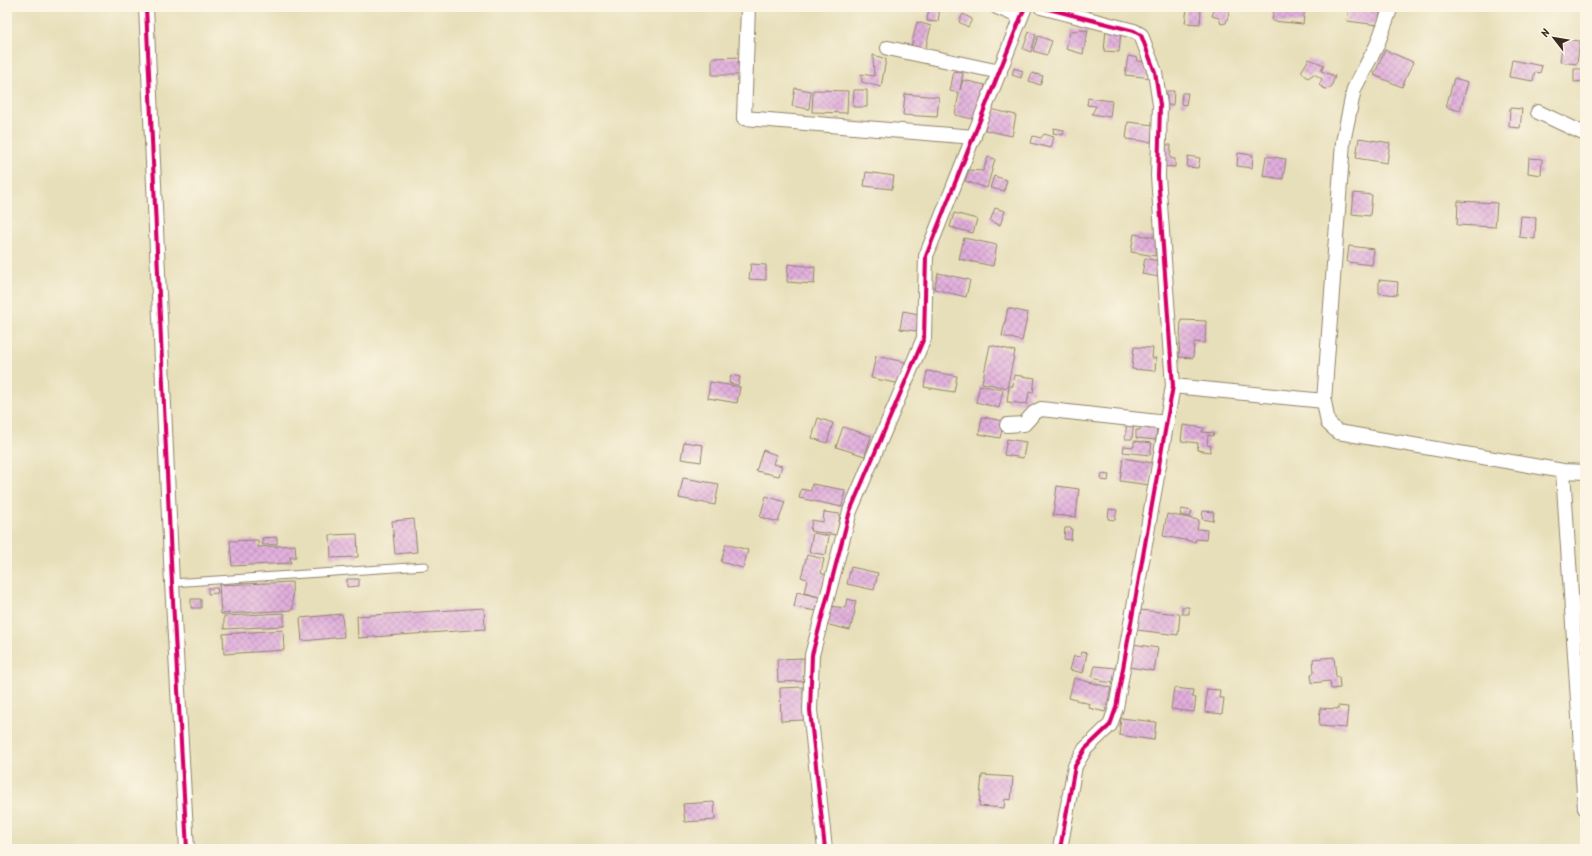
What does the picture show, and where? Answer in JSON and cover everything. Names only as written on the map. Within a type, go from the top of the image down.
[{"type":"street","points":[[146,7],[172,583],[187,849]]},
{"type":"street","points":[[748,7],[744,118],[974,137]]},
{"type":"street","points":[[824,849],[810,710],[812,655],[850,511],[924,338],[926,256],[1023,12],[998,7]]},
{"type":"street","points":[[1041,7],[1134,31],[1141,35],[1155,72],[1160,106],[1158,176],[1173,386],[1116,708],[1110,725],[1085,749],[1075,766],[1060,849]]},
{"type":"street","points":[[1391,7],[1377,45],[1354,89],[1343,142],[1324,401],[1328,423],[1338,432],[1563,471],[1585,472]]},
{"type":"street","points":[[888,48],[1000,72]]},
{"type":"street","points":[[1538,112],[1585,134]]},
{"type":"street","points":[[1173,386],[1324,401]]},
{"type":"street","points":[[1007,425],[1024,424],[1034,413],[1041,409],[1167,423]]},
{"type":"street","points":[[1563,471],[1585,808]]},
{"type":"lane","points":[[172,583],[425,566]]},
{"type":"building","points":[[929,7],[940,7],[938,22],[927,21]]},
{"type":"building","points":[[1130,7],[1164,7],[1164,9]]},
{"type":"building","points":[[1215,7],[1231,7],[1226,23],[1221,24],[1219,18],[1212,16]]},
{"type":"building","points":[[1274,7],[1305,7],[1303,24],[1272,21]]},
{"type":"building","points":[[1349,7],[1381,7],[1378,25],[1347,21]]},
{"type":"building","points":[[1187,9],[1201,10],[1200,24],[1185,23]]},
{"type":"building","points":[[963,14],[972,19],[968,27],[959,22]]},
{"type":"building","points":[[917,22],[931,26],[924,54],[910,51]]},
{"type":"building","points":[[1106,29],[1121,31],[1119,52],[1104,51]]},
{"type":"building","points":[[1088,30],[1083,54],[1066,49],[1070,31]]},
{"type":"building","points":[[1029,32],[1036,35],[1031,52],[1023,49]]},
{"type":"building","points":[[1038,36],[1052,41],[1047,55],[1033,51]]},
{"type":"building","points":[[1563,39],[1580,41],[1577,64],[1560,62]]},
{"type":"building","points":[[1385,50],[1413,62],[1402,87],[1374,75]]},
{"type":"building","points":[[873,55],[886,59],[881,87],[862,82],[861,74],[874,76]]},
{"type":"building","points":[[1128,56],[1138,58],[1137,61],[1147,62],[1146,69],[1153,70],[1152,78],[1125,75]]},
{"type":"building","points":[[742,57],[742,75],[712,75],[712,58]]},
{"type":"building","points":[[1309,59],[1324,65],[1321,71],[1335,76],[1331,88],[1325,89],[1319,85],[1322,79],[1314,74],[1308,78],[1301,72]]},
{"type":"building","points":[[1512,60],[1542,66],[1540,73],[1535,72],[1533,81],[1509,77]]},
{"type":"building","points":[[1014,68],[1023,71],[1021,78],[1012,75]]},
{"type":"building","points":[[1574,69],[1585,69],[1585,81],[1574,82]]},
{"type":"building","points":[[954,71],[963,73],[960,90],[963,80],[985,85],[977,120],[955,115],[959,93],[950,91]]},
{"type":"building","points":[[1032,73],[1043,76],[1040,85],[1029,81]]},
{"type":"building","points":[[1454,78],[1468,82],[1460,111],[1446,107]]},
{"type":"building","points":[[795,88],[811,91],[809,109],[792,106]]},
{"type":"building","points":[[813,90],[848,91],[847,113],[812,112]]},
{"type":"building","points":[[854,90],[867,90],[867,107],[853,107]]},
{"type":"building","points":[[1167,91],[1174,91],[1173,105],[1167,105]]},
{"type":"building","points":[[1182,93],[1188,93],[1186,105],[1181,104]]},
{"type":"building","points":[[905,94],[939,97],[937,117],[903,115]]},
{"type":"building","points":[[1088,98],[1112,101],[1110,117],[1092,114],[1096,106],[1087,105]]},
{"type":"building","points":[[1510,108],[1522,109],[1520,128],[1509,127]]},
{"type":"building","points":[[990,109],[1016,115],[1012,136],[985,130]]},
{"type":"building","points":[[1128,122],[1153,125],[1151,142],[1126,139]]},
{"type":"building","points":[[1054,128],[1064,130],[1063,135],[1053,133]]},
{"type":"building","points":[[1044,134],[1054,137],[1051,148],[1031,143],[1033,136],[1041,138]]},
{"type":"building","points":[[1359,138],[1390,143],[1387,163],[1356,158]]},
{"type":"building","points":[[1162,145],[1171,145],[1170,158],[1175,159],[1175,167],[1160,166]]},
{"type":"building","points":[[1238,153],[1253,155],[1252,168],[1237,166]]},
{"type":"building","points":[[1188,156],[1200,158],[1198,168],[1187,167]]},
{"type":"building","points":[[1266,156],[1286,159],[1283,179],[1263,176]]},
{"type":"building","points":[[988,157],[995,159],[987,188],[965,181],[969,170],[983,171]]},
{"type":"building","points":[[1529,158],[1542,159],[1541,175],[1528,173]]},
{"type":"building","points":[[866,172],[894,176],[892,189],[864,186]]},
{"type":"building","points":[[994,176],[1007,180],[1004,191],[990,188]]},
{"type":"building","points":[[1354,193],[1372,195],[1370,216],[1352,214]]},
{"type":"building","points":[[1458,201],[1497,203],[1495,227],[1457,225]]},
{"type":"building","points":[[995,208],[1005,211],[1000,225],[990,221]]},
{"type":"building","points":[[954,213],[977,219],[973,233],[950,227]]},
{"type":"building","points":[[1521,216],[1536,217],[1535,239],[1519,237]]},
{"type":"building","points":[[1134,234],[1157,238],[1155,256],[1131,252]]},
{"type":"building","points":[[964,238],[997,245],[993,266],[959,259]]},
{"type":"building","points":[[1349,246],[1374,249],[1372,265],[1347,262]]},
{"type":"building","points":[[1145,258],[1163,262],[1159,277],[1142,274]]},
{"type":"building","points":[[751,264],[766,265],[766,280],[749,279]]},
{"type":"building","points":[[788,264],[815,267],[814,284],[787,282]]},
{"type":"building","points":[[938,273],[970,280],[966,297],[934,289]]},
{"type":"building","points":[[1379,280],[1398,282],[1397,295],[1379,293]]},
{"type":"building","points":[[1008,308],[1028,313],[1022,341],[1002,336]]},
{"type":"building","points":[[903,311],[919,314],[916,331],[900,329]]},
{"type":"building","points":[[1181,320],[1206,321],[1205,343],[1194,342],[1193,358],[1179,357]]},
{"type":"building","points":[[990,345],[1015,351],[1007,388],[982,383]]},
{"type":"building","points":[[1134,347],[1153,348],[1152,358],[1156,358],[1155,371],[1132,369]]},
{"type":"building","points":[[876,356],[905,362],[901,384],[871,378]]},
{"type":"building","points":[[927,371],[957,376],[954,392],[924,387]]},
{"type":"building","points":[[731,375],[740,377],[738,385],[729,383]]},
{"type":"building","points":[[1014,375],[1035,378],[1033,393],[1029,392],[1027,404],[1007,402],[1009,386],[1013,386]]},
{"type":"building","points":[[710,382],[740,387],[737,403],[708,398]]},
{"type":"building","points":[[980,385],[1003,390],[999,408],[976,402]]},
{"type":"building","points":[[982,417],[1004,421],[1000,438],[979,434]]},
{"type":"building","points":[[818,418],[833,423],[827,443],[812,438]]},
{"type":"building","points":[[1127,421],[1134,421],[1132,439],[1125,439]]},
{"type":"building","points":[[1141,424],[1157,425],[1156,440],[1136,438],[1136,430],[1140,430]]},
{"type":"building","points":[[1183,425],[1204,428],[1202,432],[1214,433],[1213,436],[1208,435],[1207,445],[1211,446],[1210,452],[1197,450],[1198,443],[1181,441]]},
{"type":"building","points":[[843,427],[871,436],[865,456],[836,447]]},
{"type":"building","points":[[1007,439],[1026,442],[1023,458],[1004,455]]},
{"type":"building","points":[[1134,441],[1152,443],[1150,455],[1123,452],[1124,446],[1134,447]]},
{"type":"building","points":[[684,442],[703,445],[701,462],[681,459]]},
{"type":"building","points":[[763,450],[776,455],[773,464],[782,466],[779,476],[756,471]]},
{"type":"building","points":[[1123,458],[1152,463],[1149,485],[1120,481]]},
{"type":"building","points":[[1102,474],[1109,475],[1108,481],[1101,480]]},
{"type":"building","points":[[683,478],[719,484],[715,505],[679,498]]},
{"type":"building","points":[[812,484],[845,490],[842,507],[799,498],[801,489],[811,491]]},
{"type":"building","points":[[1057,486],[1079,489],[1076,517],[1053,515]]},
{"type":"building","points":[[766,496],[785,502],[778,522],[760,517]]},
{"type":"building","points":[[1109,509],[1117,510],[1115,520],[1108,519]]},
{"type":"building","points":[[1182,509],[1192,511],[1190,517],[1180,515]]},
{"type":"building","points":[[1203,511],[1214,512],[1213,521],[1202,519]]},
{"type":"building","points":[[824,512],[840,514],[837,535],[810,531],[812,520],[823,522]]},
{"type":"building","points":[[1167,514],[1199,520],[1197,529],[1207,530],[1206,540],[1196,539],[1195,542],[1163,536]]},
{"type":"building","points":[[414,519],[417,552],[395,554],[392,521]]},
{"type":"building","points":[[1065,528],[1072,528],[1071,540],[1064,539]]},
{"type":"building","points":[[813,533],[829,536],[826,555],[809,552]]},
{"type":"building","points":[[357,534],[358,557],[331,558],[330,535]]},
{"type":"building","points":[[277,537],[277,544],[263,545],[262,538]]},
{"type":"building","points":[[258,540],[258,547],[295,545],[296,557],[290,557],[291,563],[232,566],[230,541]]},
{"type":"building","points":[[726,544],[748,550],[743,568],[721,562]]},
{"type":"building","points":[[807,555],[824,559],[821,573],[826,575],[820,597],[804,593],[807,579],[801,577]]},
{"type":"building","points":[[851,567],[878,573],[874,590],[847,584]]},
{"type":"building","points":[[347,579],[359,579],[359,586],[347,587]]},
{"type":"building","points":[[292,582],[293,610],[221,614],[219,585]]},
{"type":"building","points":[[208,588],[217,588],[218,593],[208,594]]},
{"type":"building","points":[[797,592],[819,597],[816,611],[794,607]]},
{"type":"building","points":[[191,599],[201,599],[201,608],[191,608]]},
{"type":"building","points":[[847,599],[856,601],[850,630],[825,624],[829,606],[845,608]]},
{"type":"building","points":[[1182,607],[1189,607],[1189,614],[1182,614]]},
{"type":"building","points":[[484,608],[485,629],[358,638],[357,616]]},
{"type":"building","points":[[1139,610],[1180,614],[1178,635],[1137,630]]},
{"type":"building","points":[[284,613],[284,626],[224,629],[224,616]]},
{"type":"building","points":[[342,614],[344,637],[302,641],[300,618]]},
{"type":"building","points":[[283,630],[284,650],[224,654],[223,634]]},
{"type":"building","points":[[1133,644],[1158,648],[1154,671],[1129,667]]},
{"type":"building","points":[[1082,652],[1087,653],[1083,673],[1070,670],[1074,656],[1080,657]]},
{"type":"building","points":[[1334,657],[1336,677],[1339,677],[1340,688],[1331,689],[1330,681],[1312,683],[1311,674],[1314,673],[1313,659]]},
{"type":"building","points":[[804,658],[804,681],[778,682],[777,659]]},
{"type":"building","points":[[1095,666],[1116,668],[1114,683],[1100,681],[1100,679],[1092,677]]},
{"type":"building","points":[[1074,678],[1111,688],[1105,712],[1089,708],[1090,704],[1069,698]]},
{"type":"building","points":[[803,687],[804,720],[781,721],[780,688]]},
{"type":"building","points":[[1174,688],[1193,690],[1192,697],[1196,698],[1194,712],[1171,709]]},
{"type":"building","points":[[1207,689],[1220,690],[1219,698],[1224,698],[1222,714],[1205,712]]},
{"type":"building","points":[[1338,706],[1348,707],[1346,728],[1319,726],[1320,708],[1338,709]]},
{"type":"building","points":[[1121,718],[1156,722],[1154,740],[1119,735]]},
{"type":"building","points":[[982,775],[1013,777],[1011,800],[1005,799],[1004,808],[979,806]]},
{"type":"building","points":[[714,802],[715,820],[685,822],[683,804]]},
{"type":"cycle path","points":[[146,7],[172,583],[187,849]]},
{"type":"cycle path","points":[[825,849],[810,710],[812,655],[850,511],[924,338],[926,256],[1025,7]]},
{"type":"cycle path","points":[[1041,7],[1134,31],[1141,35],[1155,72],[1160,105],[1158,176],[1173,386],[1116,708],[1110,725],[1085,749],[1075,766],[1060,849]]}]
